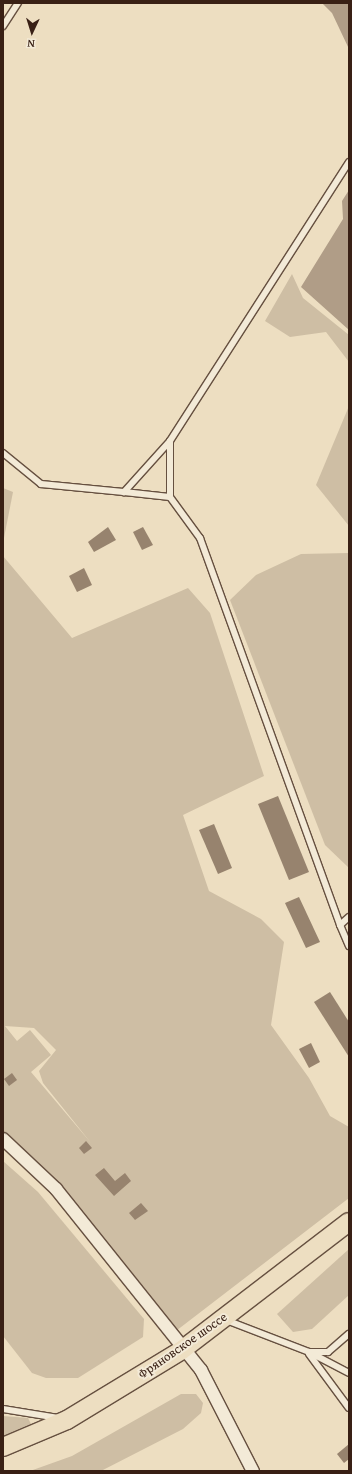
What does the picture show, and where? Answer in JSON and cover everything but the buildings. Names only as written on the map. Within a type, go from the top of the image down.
[{"type":"main road","name":"Фряновское шоссе","points":[[3,1447],[67,1420],[182,1350],[349,1222]]},
{"type":"street","points":[[3,1139],[56,1189],[182,1350],[201,1370],[253,1471]]},
{"type":"lane","points":[[3,26],[18,3]]},
{"type":"lane","points":[[124,492],[170,441],[349,162]]},
{"type":"lane","points":[[170,441],[170,497],[200,538],[340,925],[349,946]]},
{"type":"lane","points":[[3,453],[40,484],[170,497]]},
{"type":"lane","points":[[340,925],[349,917]]},
{"type":"lane","points":[[223,1319],[308,1352],[349,1373]]},
{"type":"lane","points":[[308,1352],[328,1352],[349,1334]]},
{"type":"lane","points":[[308,1352],[348,1406]]},
{"type":"lane","points":[[3,1409],[67,1420]]},
{"type":"shaded area","points":[[322,3],[349,3],[349,49],[332,13]]},
{"type":"shaded area","points":[[349,190],[349,330],[301,287],[343,219],[342,201]]},
{"type":"shaded area","points":[[292,274],[303,298],[349,335],[349,362],[326,332],[290,337],[265,321]]},
{"type":"shaded area","points":[[349,406],[349,526],[316,485]]},
{"type":"shaded area","points":[[3,488],[13,492],[3,543]]},
{"type":"shaded area","points":[[349,553],[349,868],[325,845],[230,600],[256,575],[301,554]]},
{"type":"shaded area","points":[[3,556],[72,638],[188,588],[210,613],[264,776],[183,815],[209,891],[261,919],[284,942],[271,1025],[309,1078],[330,1116],[349,1127],[349,1198],[172,1334],[91,1230],[3,1139]],"holes":[[[5,1026],[34,1028],[56,1050],[39,1071],[43,1083],[91,1143],[31,1072],[51,1055],[30,1030],[17,1041]]]},
{"type":"shaded area","points":[[3,1161],[38,1192],[144,1319],[143,1337],[78,1378],[46,1378],[32,1373],[3,1336]]},
{"type":"shaded area","points":[[349,1249],[349,1295],[312,1329],[293,1332],[277,1314]]},
{"type":"shaded area","points":[[181,1394],[196,1394],[203,1403],[201,1413],[183,1429],[101,1471],[30,1471],[72,1456]]},
{"type":"shaded area","points":[[3,1416],[28,1418],[31,1424],[3,1436]]}]
